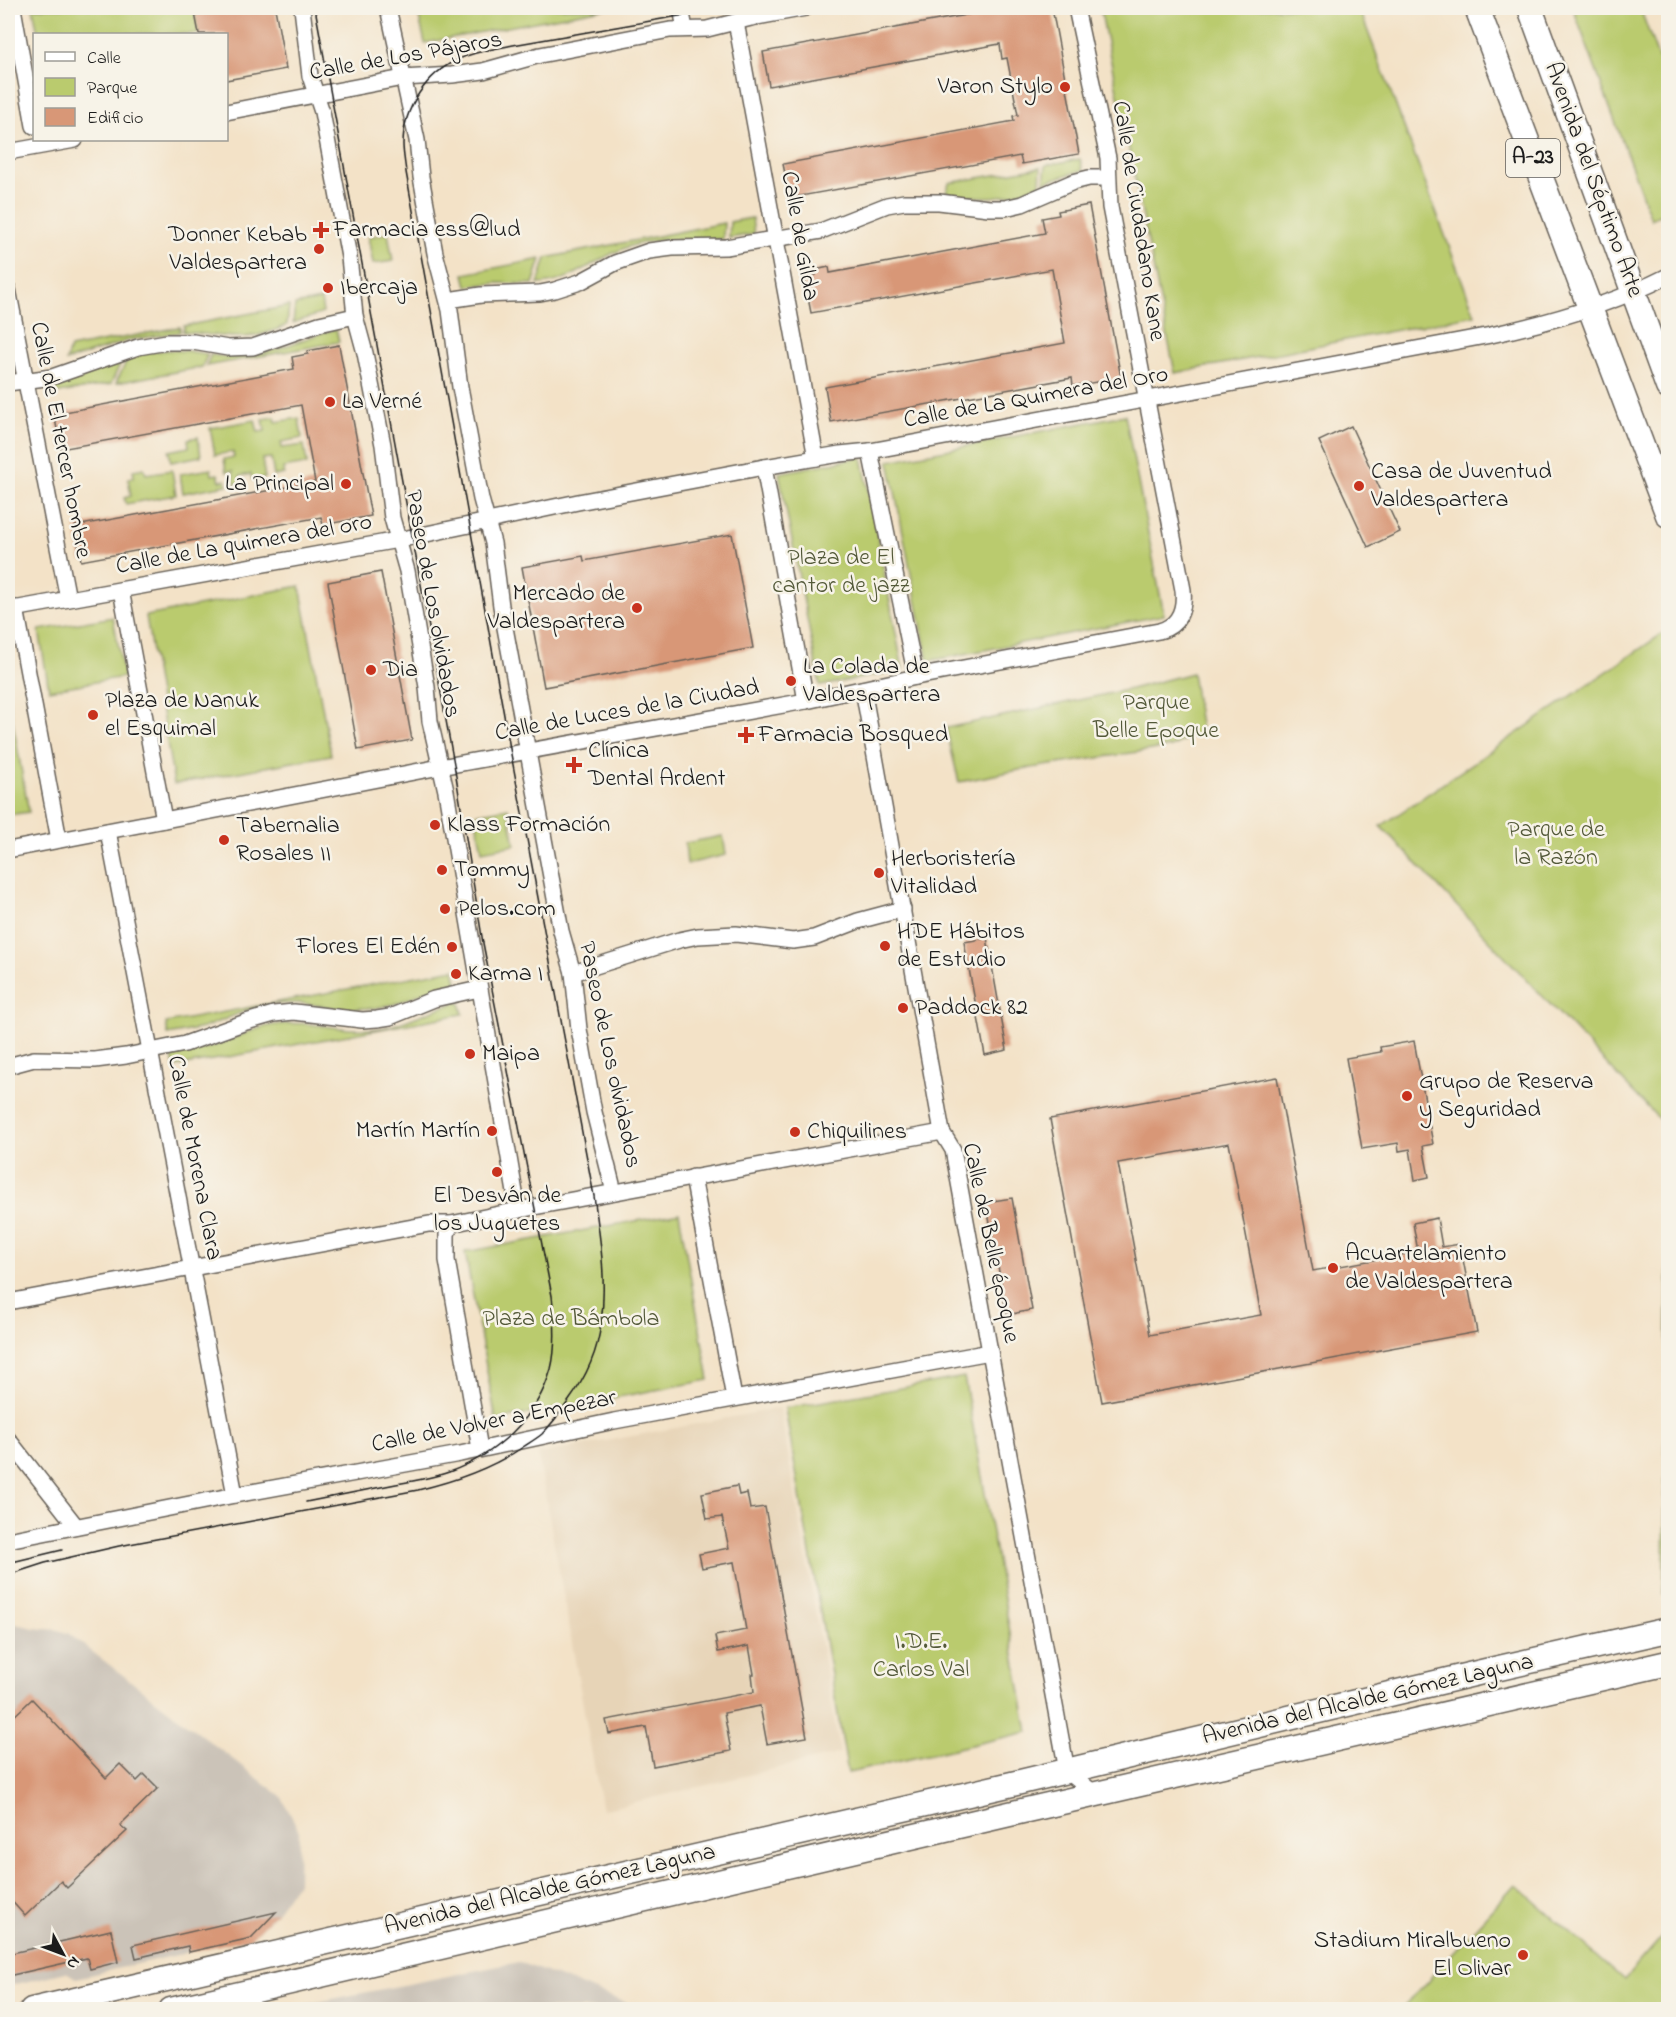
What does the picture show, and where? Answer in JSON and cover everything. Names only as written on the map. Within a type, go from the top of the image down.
[{"type":"main road","name":"Avenida del Séptimo Arte","points":[[1477,8],[1668,515]]},
{"type":"main road","name":"Avenida del Séptimo Arte","points":[[1530,8],[1668,387]]},
{"type":"main road","name":"Avenida del Alcalde Gómez Laguna","points":[[32,2010],[1668,1630]]},
{"type":"main road","name":"Avenida del Alcalde Gómez Laguna","points":[[171,2010],[1668,1663]]},
{"type":"street","points":[[13,8],[33,120]]},
{"type":"street","name":"Paseo de Los olvidados","points":[[302,8],[310,76],[322,112],[349,257],[355,316],[365,353],[383,445],[392,518],[406,571],[427,687],[430,721],[446,791],[518,1210]]},
{"type":"street","name":"Paseo de Los olvidados","points":[[388,8],[417,140],[421,177],[435,253],[448,300],[460,387],[481,499],[493,543],[501,606],[561,931],[573,973],[579,1029],[594,1112],[614,1192]]},
{"type":"street","points":[[681,8],[685,29]]},
{"type":"street","name":"Calle de Los Pájaros","points":[[228,112],[403,78],[483,71],[540,55],[661,31],[707,29],[796,8]]},
{"type":"street","name":"Calle de Ciudadano Kane","points":[[1076,8],[1108,158],[1110,207],[1183,590],[1184,603],[1179,618]]},
{"type":"street","name":"Calle de Gilda","points":[[736,22],[816,458]]},
{"type":"street","points":[[8,152],[38,143],[63,141]]},
{"type":"street","points":[[448,300],[500,293],[540,293],[555,290],[580,282],[615,263],[649,251],[672,248],[726,247],[821,231],[887,205],[904,202],[939,202],[1005,208],[1022,204],[1073,182],[1089,178],[1108,178]]},
{"type":"street","name":"Calle de La Quimera del Oro","points":[[487,521],[764,467],[870,452],[1491,335],[1590,308],[1668,276]]},
{"type":"street","name":"Calle de El tercer hombre","points":[[8,289],[68,599]]},
{"type":"street","points":[[8,383],[52,377],[138,347],[193,342],[228,348],[253,347],[310,327],[355,316]]},
{"type":"street","points":[[870,452],[916,676]]},
{"type":"street","points":[[764,467],[806,701]]},
{"type":"street","name":"Calle de La quimera del oro","points":[[12,609],[398,540],[487,521]]},
{"type":"street","points":[[121,590],[164,820]]},
{"type":"street","points":[[12,609],[59,840]]},
{"type":"street","name":"Calle de Luces de la Ciudad","points":[[8,850],[440,767],[806,701],[916,676],[1159,631],[1169,627],[1179,618]]},
{"type":"street","name":"Calle de Belle époque","points":[[863,689],[942,1132],[953,1150],[1067,1771]]},
{"type":"street","name":"Calle de Morena Clara","points":[[108,831],[236,1495]]},
{"type":"street","points":[[573,973],[698,936],[736,934],[793,941],[814,938],[868,918],[903,909]]},
{"type":"street","points":[[8,1066],[34,1059],[95,1060],[151,1051],[185,1044],[274,1014],[294,1012],[362,1020],[390,1017],[434,999],[479,989]]},
{"type":"street","points":[[8,1302],[429,1224],[451,1224],[942,1132]]},
{"type":"street","points":[[693,1178],[734,1398]]},
{"type":"street","points":[[451,1224],[447,1234],[447,1260],[480,1449]]},
{"type":"street","name":"Calle de Volver a Empezar","points":[[8,1540],[734,1398],[990,1352]]},
{"type":"street","points":[[8,1439],[76,1526]]},
{"type":"street","points":[[1067,1771],[1095,1794]]},
{"type":"shaded area","points":[[780,1408],[840,1753],[602,1810],[538,1454]]},
{"type":"shaded area","points":[[8,1622],[34,1628],[58,1630],[69,1634],[281,1796],[299,1831],[298,1882],[274,1915],[251,1938],[76,1978],[66,1972],[8,1986]]},
{"type":"shaded area","points":[[519,1962],[643,2009],[282,2009]]},
{"type":"green space","points":[[33,8],[194,8],[199,33],[38,33]]},
{"type":"green space","points":[[417,8],[607,8],[425,43]]},
{"type":"green space","points":[[1100,8],[1359,8],[1475,315],[1175,373]]},
{"type":"green space","points":[[1573,8],[1640,8],[1668,84],[1668,211],[1651,219]]},
{"type":"green space","points":[[1080,159],[1083,170],[1044,182],[1046,165]]},
{"type":"green space","points":[[1041,167],[1040,184],[1017,193],[982,197],[946,193],[949,183]]},
{"type":"green space","points":[[752,218],[754,234],[729,238],[730,222]]},
{"type":"green space","points":[[724,223],[723,239],[665,240],[643,243],[619,250],[562,279],[538,284],[546,258]]},
{"type":"green space","points":[[388,233],[393,261],[373,264],[368,237]]},
{"type":"green space","points":[[541,259],[533,284],[498,283],[467,286],[464,274]]},
{"type":"green space","points":[[321,300],[323,313],[293,323],[295,305]]},
{"type":"green space","points":[[289,306],[287,325],[259,335],[235,337],[183,332],[184,326]]},
{"type":"green space","points":[[180,327],[180,332],[130,340],[66,361],[70,348]]},
{"type":"green space","points":[[336,329],[339,342],[206,366],[211,355],[229,357],[261,353]]},
{"type":"green space","points":[[167,350],[208,354],[202,367],[116,383],[128,358],[143,353]]},
{"type":"green space","points":[[122,360],[111,384],[54,394],[52,382],[86,375]]},
{"type":"green space","points":[[1125,415],[1164,615],[928,661],[889,461]]},
{"type":"green space","points":[[275,417],[276,422],[299,418],[302,438],[281,442],[282,448],[304,445],[307,464],[283,468],[284,474],[274,476],[271,458],[262,459],[265,478],[252,480],[251,474],[240,476],[240,483],[235,484],[233,471],[226,472],[224,459],[234,457],[233,452],[215,455],[210,428],[255,420],[258,432],[265,431],[263,419]]},
{"type":"green space","points":[[198,437],[201,456],[171,462],[169,451],[189,447],[188,439]]},
{"type":"green space","name":"Plaza de El cantor de jazz","points":[[862,457],[903,670],[820,686],[779,473]]},
{"type":"green space","points":[[144,468],[146,474],[172,470],[176,495],[126,504],[124,498],[131,496],[128,478],[134,477],[133,470]]},
{"type":"green space","points":[[211,469],[212,475],[218,474],[220,481],[226,480],[227,485],[183,493],[180,474]]},
{"type":"green space","points":[[300,586],[331,755],[174,784],[146,616]]},
{"type":"green space","points":[[113,617],[124,677],[49,690],[39,630]]},
{"type":"green space","name":"Parque de la Razón","points":[[1665,632],[1668,641],[1668,1146],[1667,1129],[1658,1118],[1381,826]]},
{"type":"green space","name":"Parque Belle Epoque","points":[[1192,673],[1201,731],[1171,747],[1024,769],[959,782],[946,728],[1131,689]]},
{"type":"green space","points":[[8,696],[29,812],[8,815]]},
{"type":"green space","points":[[508,808],[515,845],[482,851],[475,814]]},
{"type":"green space","points":[[723,836],[726,855],[687,864],[685,843]]},
{"type":"green space","points":[[454,969],[457,982],[434,988],[395,1004],[375,1008],[343,1009],[301,1003],[272,1004],[245,1011],[203,1028],[168,1035],[166,1023]]},
{"type":"green space","points":[[460,1002],[463,1014],[174,1067],[172,1055],[211,1047],[266,1026],[298,1024],[373,1029]]},
{"type":"green space","name":"Plaza de Bámbola","points":[[679,1213],[709,1380],[496,1420],[465,1252]]},
{"type":"green space","points":[[1668,1234],[1668,1592],[1663,1594],[1664,1576]]},
{"type":"green space","name":"I.D.E. Carlos Val","points":[[964,1377],[1028,1732],[848,1773],[785,1408]]},
{"type":"green space","name":"Stadium Miralbueno El Olivar","points":[[1515,1884],[1624,1980],[1668,1930],[1668,2009],[1402,2009]]},
{"type":"building","points":[[194,8],[275,8],[286,69],[228,80],[228,33],[199,33]]},
{"type":"building","points":[[993,8],[1052,8],[1079,154],[1022,164],[1020,156],[790,198],[783,164],[1014,121],[1013,116],[1018,115],[1007,58],[1002,59],[1000,44],[769,86],[763,52],[993,10]]},
{"type":"building","points":[[1089,205],[1121,378],[1073,386],[1072,378],[831,422],[825,387],[1065,343],[1052,269],[811,313],[804,277],[816,275],[815,270],[829,267],[830,273],[1045,233],[1042,218],[1059,215],[1058,211]]},
{"type":"building","points":[[339,345],[371,516],[323,525],[321,517],[81,561],[75,526],[315,482],[301,405],[61,449],[54,414],[294,369],[292,357],[308,354],[307,351]]},
{"type":"building","name":"Casa de Juventud Valdespartera","points":[[1351,426],[1400,532],[1368,547],[1319,441]]},
{"type":"building","name":"Mercado de Valdespartera","points":[[732,534],[753,648],[544,687],[522,567],[583,556],[584,561]]},
{"type":"building","name":"Dia","points":[[381,572],[412,740],[358,750],[328,582]]},
{"type":"building","points":[[987,938],[1007,1050],[985,1055],[964,942]]},
{"type":"building","points":[[1414,1041],[1433,1144],[1423,1146],[1429,1177],[1415,1180],[1410,1149],[1399,1151],[1398,1143],[1362,1149],[1346,1058],[1381,1052],[1380,1047]]},
{"type":"building","points":[[1277,1077],[1313,1271],[1418,1252],[1413,1223],[1437,1218],[1442,1247],[1460,1244],[1477,1332],[1102,1402],[1050,1119]],"holes":[[[1229,1143],[1261,1315],[1150,1335],[1118,1163]]]},
{"type":"building","points":[[1012,1198],[1032,1310],[1007,1315],[986,1202]]},
{"type":"building","points":[[737,1486],[739,1495],[747,1493],[750,1509],[765,1507],[807,1737],[767,1744],[760,1706],[724,1713],[731,1751],[653,1766],[646,1727],[609,1734],[606,1720],[754,1692],[752,1674],[754,1674],[749,1646],[718,1652],[715,1636],[746,1630],[734,1562],[702,1568],[699,1554],[729,1548],[722,1517],[707,1519],[702,1493]]},
{"type":"building","points":[[32,1699],[106,1778],[120,1764],[137,1781],[144,1774],[158,1788],[120,1825],[127,1831],[67,1888],[61,1881],[25,1916],[8,1897],[8,1722]]},
{"type":"building","points":[[276,1912],[251,1938],[189,1952],[188,1946],[136,1958],[133,1945]]},
{"type":"building","points":[[111,1930],[118,1962],[90,1969],[87,1958],[8,1976],[8,1954]]},
{"type":"tram line","points":[[306,1502],[436,1476],[483,1456],[512,1433],[536,1403],[551,1369],[555,1333],[552,1296],[483,943],[454,764],[315,8]]},
{"type":"tram line","points":[[8,1575],[45,1563],[119,1546],[446,1483],[498,1462],[542,1434],[574,1393],[590,1364],[597,1344],[603,1307],[602,1259],[594,1196],[511,754],[406,172],[404,131],[412,105],[427,83],[447,65],[465,56],[513,45],[725,8]]},
{"type":"tram line","points":[[8,1563],[62,1550]]},
{"type":"place","name":"Varon Stylo","points":[[1065,87]]},
{"type":"place","name":"Farmacia ess@lud","points":[[321,230]]},
{"type":"place","name":"Donner Kebab Valdespartera","points":[[319,249]]},
{"type":"place","name":"Ibercaja","points":[[328,288]]},
{"type":"place","name":"La Verné","points":[[330,402]]},
{"type":"place","name":"La Principal","points":[[346,484]]},
{"type":"place","name":"Casa de Juventud Valdespartera","points":[[1359,486]]},
{"type":"place","name":"Mercado de Valdespartera","points":[[637,608]]},
{"type":"place","name":"Dia","points":[[371,670]]},
{"type":"place","name":"La Colada de Valdespartera","points":[[791,681]]},
{"type":"place","name":"Plaza de Nanuk el Esquimal","points":[[93,715]]},
{"type":"place","name":"Farmacia Bosqued","points":[[746,735]]},
{"type":"place","name":"Clínica Dental Ardent","points":[[574,765]]},
{"type":"place","name":"Klass Formación","points":[[435,825]]},
{"type":"place","name":"Tabernalia Rosales II","points":[[224,840]]},
{"type":"place","name":"Tommy","points":[[442,870]]},
{"type":"place","name":"Herboristería Vitalidad","points":[[879,873]]},
{"type":"place","name":"Pelos.com","points":[[445,909]]},
{"type":"place","name":"HDE Hábitos de Estudio","points":[[885,946]]},
{"type":"place","name":"Flores El Edén","points":[[452,947]]},
{"type":"place","name":"Karma I","points":[[456,974]]},
{"type":"place","name":"Paddock 82","points":[[903,1008]]},
{"type":"place","name":"Maipa","points":[[470,1054]]},
{"type":"place","name":"Grupo de Reserva y Seguridad","points":[[1407,1096]]},
{"type":"place","name":"Martín Martín","points":[[492,1131]]},
{"type":"place","name":"Chiquilines","points":[[795,1132]]},
{"type":"place","name":"El Desván de los Juguetes","points":[[497,1172]]},
{"type":"place","name":"Acuartelamiento de Valdespartera","points":[[1333,1268]]},
{"type":"place","name":"Stadium Miralbueno El Olivar","points":[[1523,1955]]}]
